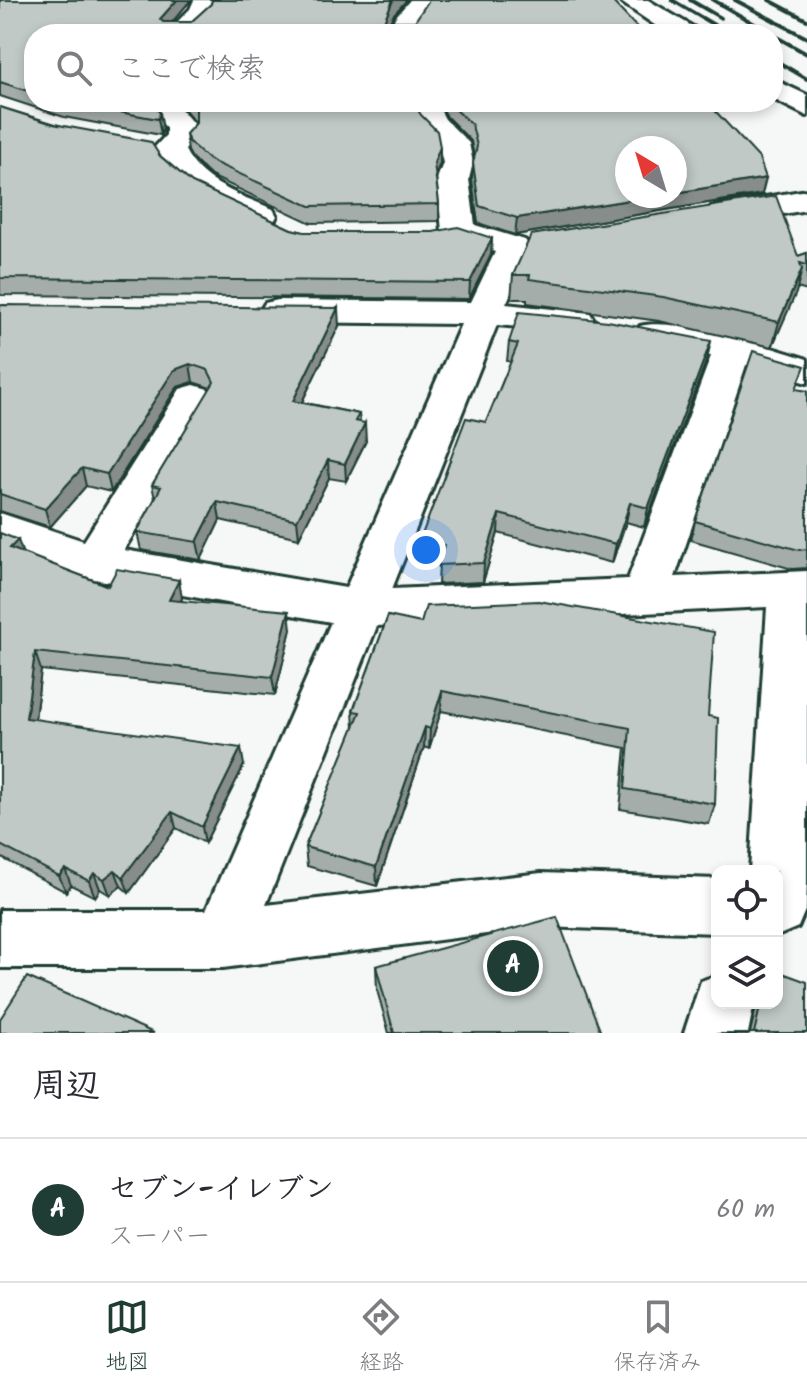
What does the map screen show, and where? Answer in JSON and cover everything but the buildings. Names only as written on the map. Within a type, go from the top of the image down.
[{"type":"street","points":[[188,24],[201,12],[206,0]]},
{"type":"street","points":[[404,24],[424,0]]},
{"type":"street","points":[[630,0],[670,24]]},
{"type":"street","points":[[783,93],[807,107]]},
{"type":"street","points":[[168,112],[181,127],[181,137],[157,145],[198,186],[292,230]]},
{"type":"street","points":[[223,939],[484,313],[530,245],[446,233],[458,163],[454,143],[433,123],[427,112]]},
{"type":"street","points":[[699,217],[807,200]]},
{"type":"street","points":[[250,310],[554,316],[733,349],[807,371]]},
{"type":"street","points":[[645,596],[733,349]]},
{"type":"street","points":[[94,562],[194,398]]},
{"type":"street","points":[[0,529],[94,562],[360,609],[799,588],[795,908]]},
{"type":"street","points":[[0,939],[223,939],[541,900],[711,906]]},
{"type":"street","points":[[716,1033],[722,1009]]},
{"type":"railway","points":[[672,0],[712,24]]},
{"type":"railway","points":[[690,0],[721,18]]},
{"type":"railway","points":[[713,0],[755,24]]},
{"type":"railway","points":[[735,0],[780,24]]},
{"type":"railway","points":[[769,0],[807,20]]},
{"type":"railway","points":[[783,25],[807,38]]},
{"type":"railway","points":[[783,41],[807,54]]},
{"type":"railway","points":[[783,65],[807,79]]},
{"type":"place","name":"セブン-イレブン","points":[[513,966]]}]
